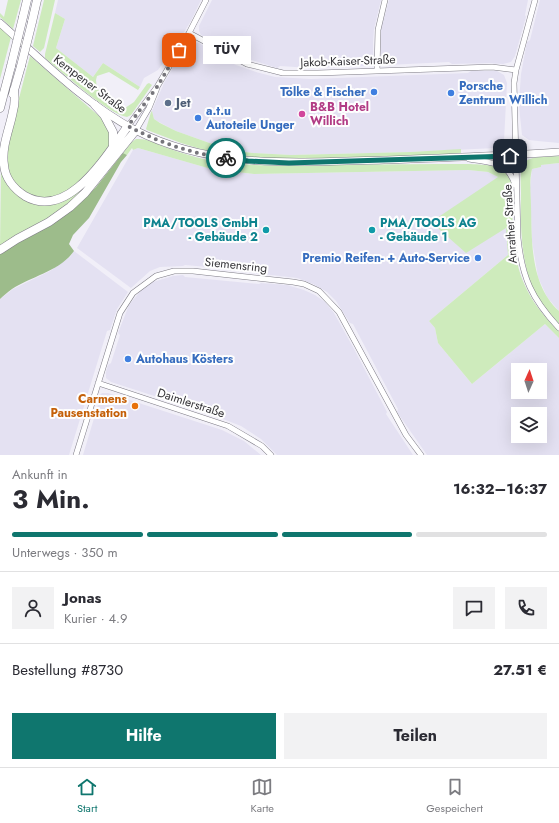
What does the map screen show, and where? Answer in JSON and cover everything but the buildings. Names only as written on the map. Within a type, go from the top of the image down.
[{"type":"highway","points":[[0,108],[27,0]]},
{"type":"highway","points":[[0,144],[37,0]]},
{"type":"highway","points":[[0,90],[11,66]]},
{"type":"highway","points":[[14,90],[14,107],[5,146],[3,163],[5,173],[10,183],[27,197],[36,200],[50,201],[60,199],[72,193],[84,182],[128,126]]},
{"type":"highway","points":[[95,104],[104,115],[113,132],[113,147]]},
{"type":"highway","points":[[0,250],[13,241],[49,222],[73,204],[85,193],[136,130]]},
{"type":"main road","name":"Kempener Straße","points":[[0,23],[65,81],[95,104],[128,126],[173,146],[207,155],[248,161],[289,163],[516,155],[559,152]]},
{"type":"street","points":[[128,126],[157,87],[189,33],[206,0]]},
{"type":"street","points":[[377,71],[378,30],[385,0]]},
{"type":"street","name":"Anrather Straße","points":[[535,0],[516,70],[514,98],[519,250],[529,286],[538,304],[559,328]]},
{"type":"street","name":"Jakob-Kaiser-Straße","points":[[189,33],[247,64],[279,72],[318,73],[492,67],[516,70]]},
{"type":"street","points":[[136,130],[157,87]]},
{"type":"street","points":[[462,157],[503,166],[511,174],[517,190]]},
{"type":"street","name":"Siemensring","points":[[76,455],[120,313],[133,293],[156,276],[174,271],[193,271],[298,283],[319,291],[339,312],[406,435],[421,455]]},
{"type":"street","name":"Daimlerstraße","points":[[98,383],[228,426],[262,446],[271,455]]},
{"type":"shaded area","points":[[58,0],[201,0],[191,21],[174,48],[158,70],[144,78],[140,87],[103,63],[93,77],[56,48],[65,19],[55,13]]},
{"type":"shaded area","points":[[212,0],[381,0],[374,29],[373,59],[367,66],[310,68],[280,66],[277,68],[245,58],[201,35],[199,26]]},
{"type":"shaded area","points":[[389,0],[528,0],[525,15],[526,17],[515,56],[511,62],[503,64],[452,64],[449,62],[387,65],[383,63],[381,59],[381,30]]},
{"type":"shaded area","points":[[540,0],[559,0],[559,143],[529,140],[522,135],[519,102],[521,74],[527,42],[530,40]]},
{"type":"shaded area","points":[[192,42],[199,43],[236,65],[275,77],[311,79],[497,71],[504,75],[507,83],[504,141],[501,146],[496,148],[411,152],[291,155],[229,150],[176,131],[154,119],[152,111],[164,83],[186,45]]},
{"type":"shaded area","points":[[138,148],[211,169],[254,174],[468,170],[488,172],[498,177],[507,227],[508,255],[429,321],[435,328],[438,343],[472,384],[545,324],[559,338],[559,455],[427,455],[397,412],[398,409],[353,324],[350,323],[336,301],[327,292],[313,284],[297,278],[254,273],[252,271],[185,265],[160,267],[150,271],[131,288],[77,248],[133,150]]},
{"type":"shaded area","points":[[559,163],[559,311],[547,297],[538,277],[532,241],[530,187],[532,169],[541,167],[540,165]]},
{"type":"shaded area","points":[[74,251],[128,292],[117,309],[110,330],[107,331],[69,455],[0,455],[0,299],[13,289],[50,271],[70,257]]},
{"type":"shaded area","points":[[183,275],[185,277],[287,285],[304,290],[325,302],[334,313],[353,347],[387,412],[386,414],[413,455],[277,455],[261,439],[241,426],[210,414],[111,382],[106,378],[106,372],[108,365],[111,363],[120,335],[118,333],[129,305],[142,289],[153,282],[173,276]]},
{"type":"shaded area","points":[[102,393],[108,393],[222,430],[244,441],[261,455],[83,455],[98,405],[98,397]]},
{"type":"green space","points":[[8,0],[21,0],[13,29],[0,17],[0,13],[4,17]]},
{"type":"green space","points":[[44,0],[55,0],[44,48],[40,52],[33,46]]},
{"type":"green space","points":[[55,13],[65,19],[56,48],[93,77],[103,63],[140,87],[138,90],[109,72],[97,76],[97,89],[125,108],[134,102],[147,84],[149,83],[152,85],[131,115],[127,117],[119,114],[97,101],[45,58]]},
{"type":"green space","points":[[0,27],[11,37],[0,79]]},
{"type":"green space","points":[[30,56],[99,116],[108,127],[111,142],[103,155],[79,182],[62,194],[53,197],[44,198],[34,196],[24,191],[13,180],[7,166],[6,152],[8,137]]},
{"type":"green space","points":[[152,111],[154,119],[160,123],[176,131],[229,150],[291,155],[411,152],[461,149],[461,154],[322,159],[269,159],[227,155],[181,143],[147,130],[146,129]]},
{"type":"green space","points":[[136,139],[149,141],[202,159],[236,164],[297,166],[470,164],[489,165],[500,169],[505,172],[511,183],[514,246],[519,270],[526,288],[534,302],[559,331],[559,338],[545,324],[472,384],[438,343],[435,328],[429,321],[508,255],[506,228],[466,253],[431,222],[498,177],[488,172],[468,170],[254,174],[211,169],[138,148],[133,150],[132,148],[127,155],[123,153]]},
{"type":"green space","points":[[123,153],[127,155],[121,162],[89,218],[73,235],[69,244],[74,251],[61,264],[20,284],[0,299],[0,253],[74,209],[96,187]]},
{"type":"green space","points":[[112,154],[78,195],[64,209],[0,248],[1,166],[15,190],[56,201]]},
{"type":"green space","points":[[559,156],[559,163],[541,165],[541,167],[532,169],[530,183],[534,262],[543,289],[559,311],[559,324],[538,299],[527,272],[521,232],[521,170],[522,166],[527,160],[540,157]]},
{"type":"way so far","points":[[179,50],[157,87],[128,126],[143,134],[173,146],[207,155],[226,158]]},
{"type":"place","name":"TÜV","points":[[179,50]]},
{"type":"place","name":"Tölke & Fischer","points":[[374,92]]},
{"type":"place","name":"Porsche Zentrum Willich","points":[[451,93]]},
{"type":"place","name":"Jet","points":[[168,103]]},
{"type":"place","name":"B&B Hotel Willich","points":[[302,114]]},
{"type":"place","name":"a.t.u Autoteile Unger","points":[[198,118]]},
{"type":"place","name":"PMA/TOOLS GmbH - Gebäude 2","points":[[266,230]]},
{"type":"place","name":"PMA/TOOLS AG - Gebäude 1","points":[[372,230]]},
{"type":"place","name":"Premio Reifen- + Auto-Service","points":[[478,258]]},
{"type":"place","name":"Autohaus Kösters","points":[[128,359]]},
{"type":"place","name":"Carmens Pausenstation","points":[[135,406]]},
{"type":"route","points":[[226,158],[248,161],[289,163],[510,156]]}]
